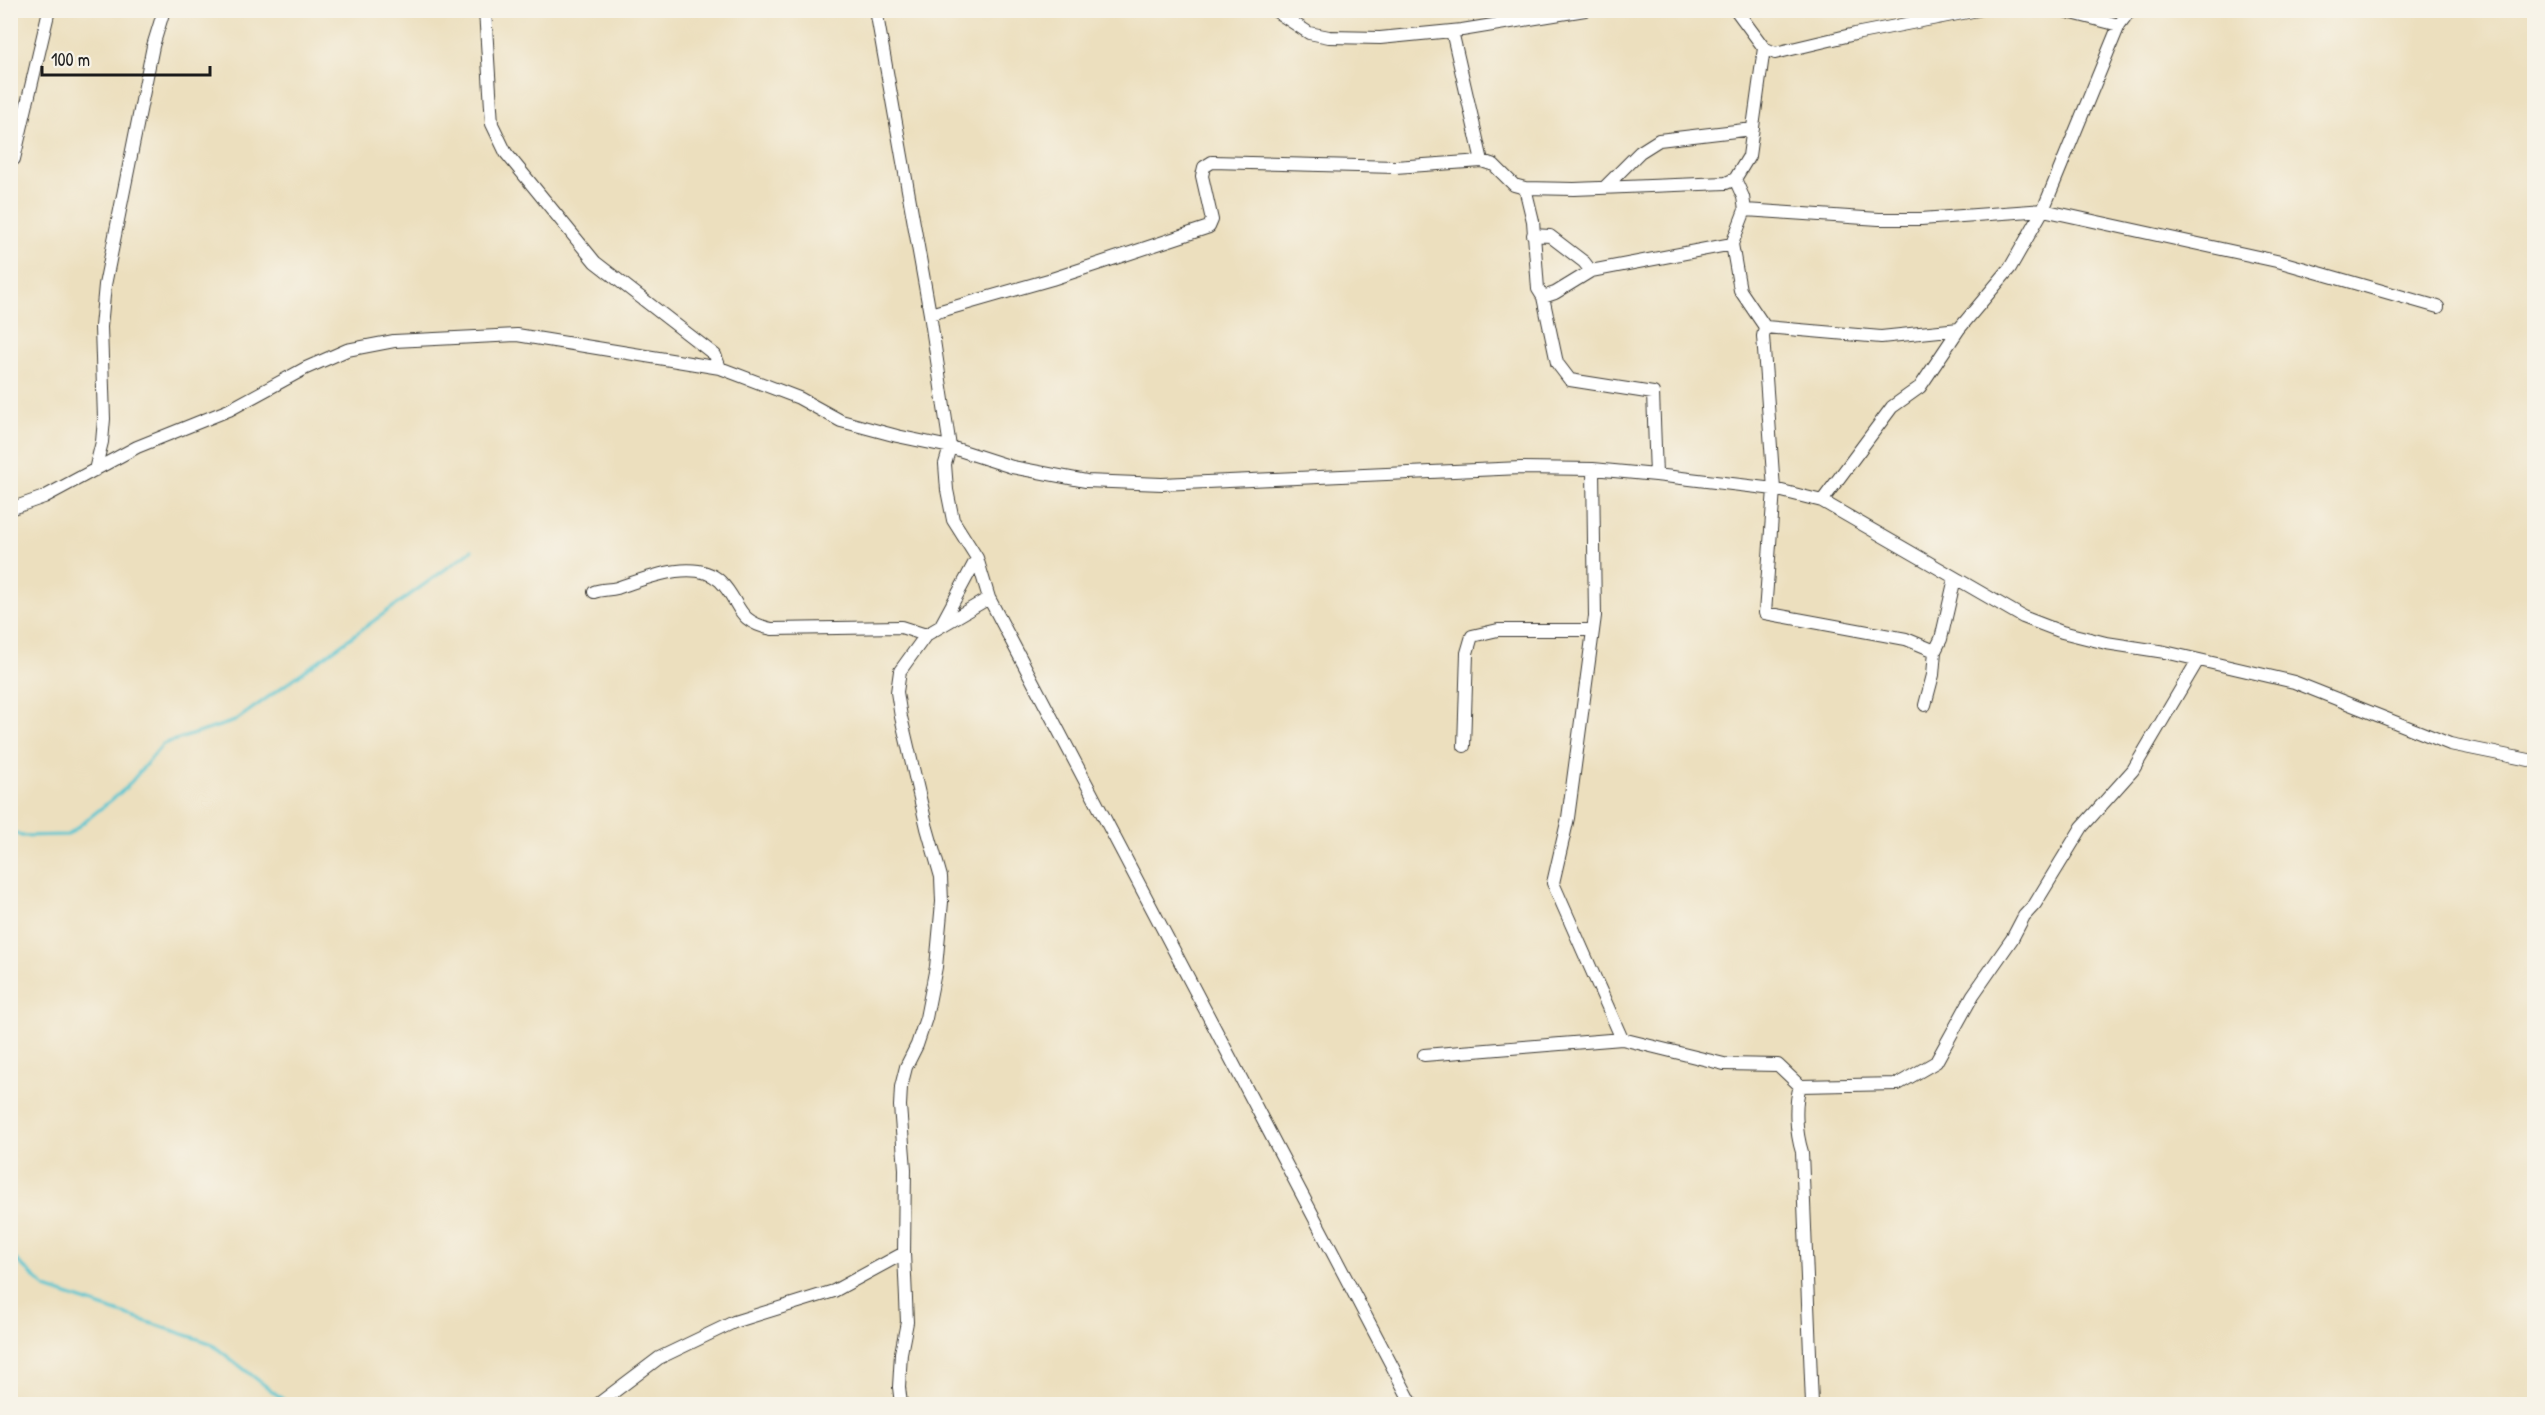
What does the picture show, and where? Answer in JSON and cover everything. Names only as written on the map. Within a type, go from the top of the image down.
[{"type":"street","points":[[10,160],[14,159],[49,10]]},
{"type":"street","points":[[94,470],[102,442],[104,419],[101,327],[105,285],[153,46],[164,10]]},
{"type":"street","points":[[486,10],[492,124],[506,153],[596,262],[715,355],[720,368]]},
{"type":"street","points":[[876,10],[930,314],[950,447],[945,464],[953,520],[977,558],[989,598],[1412,1404]]},
{"type":"street","points":[[1274,10],[1309,33],[1329,37],[1380,38],[1452,31],[1585,10]]},
{"type":"street","points":[[1736,10],[1764,48],[1776,53],[1855,34],[1978,10]]},
{"type":"street","points":[[2060,10],[2119,25]]},
{"type":"street","points":[[1822,501],[1892,407],[1924,382],[1959,329],[2010,268],[2043,210],[2119,25],[2130,10]]},
{"type":"street","points":[[1452,31],[1482,161]]},
{"type":"street","points":[[930,314],[1052,279],[1209,227],[1212,220],[1202,176],[1204,167],[1212,162],[1395,167],[1482,161],[1494,165],[1514,185],[1525,189],[1726,183],[1735,179],[1749,156],[1764,48]]},
{"type":"street","points":[[1604,188],[1640,153],[1659,140],[1753,129]]},
{"type":"street","points":[[1735,179],[1745,210],[1732,244],[1740,290],[1765,327],[1763,336],[1774,489],[1765,613],[1906,639],[1935,651]]},
{"type":"street","points":[[1525,189],[1533,221],[1538,289],[1543,297],[1557,363],[1570,380],[1653,393],[1656,475]]},
{"type":"street","points":[[1745,210],[1879,219],[1921,219],[2043,210],[2281,262],[2438,307]]},
{"type":"street","points":[[1533,235],[1550,236],[1584,262],[1591,271]]},
{"type":"street","points":[[1543,297],[1555,293],[1591,271],[1732,244]]},
{"type":"street","points":[[1765,327],[1881,338],[1959,329]]},
{"type":"street","points":[[10,509],[44,497],[137,447],[229,410],[306,368],[347,350],[394,341],[517,335],[720,368],[798,399],[841,421],[950,447],[1012,467],[1086,481],[1162,484],[1521,468],[1593,469],[1774,489],[1822,501],[2023,617],[2062,632],[2106,643],[2164,652],[2294,682],[2450,744],[2535,761]]},
{"type":"street","points":[[1593,469],[1595,616],[1568,818],[1553,883],[1622,1039]]},
{"type":"street","points":[[940,626],[977,558]]},
{"type":"street","points":[[594,592],[687,570],[708,573],[720,581],[744,618],[758,626],[772,629],[901,627],[926,635]]},
{"type":"street","points":[[1925,705],[1933,675],[1935,651],[1941,639],[1954,578]]},
{"type":"street","points":[[901,1404],[900,1364],[907,1322],[904,1253],[905,1169],[900,1106],[901,1087],[906,1067],[926,1018],[936,967],[942,902],[941,877],[901,717],[897,692],[900,671],[926,635],[989,598]]},
{"type":"street","points":[[1464,746],[1467,653],[1472,636],[1498,630],[1592,630]]},
{"type":"street","points":[[1424,1055],[1622,1039],[1724,1064],[1778,1065],[1800,1086],[1898,1084],[1936,1062],[1973,995],[2012,939],[2024,916],[2035,904],[2082,827],[2133,770],[2198,660]]},
{"type":"street","points":[[1800,1086],[1797,1095],[1798,1139],[1802,1152],[1812,1404]]},
{"type":"street","points":[[598,1404],[659,1358],[735,1322],[834,1291],[904,1253]]},
{"type":"waterway","points":[[10,830],[21,836],[68,835],[126,788],[163,744],[235,721],[472,550]]},
{"type":"waterway","points":[[10,1254],[46,1288],[210,1343],[289,1404]]}]
